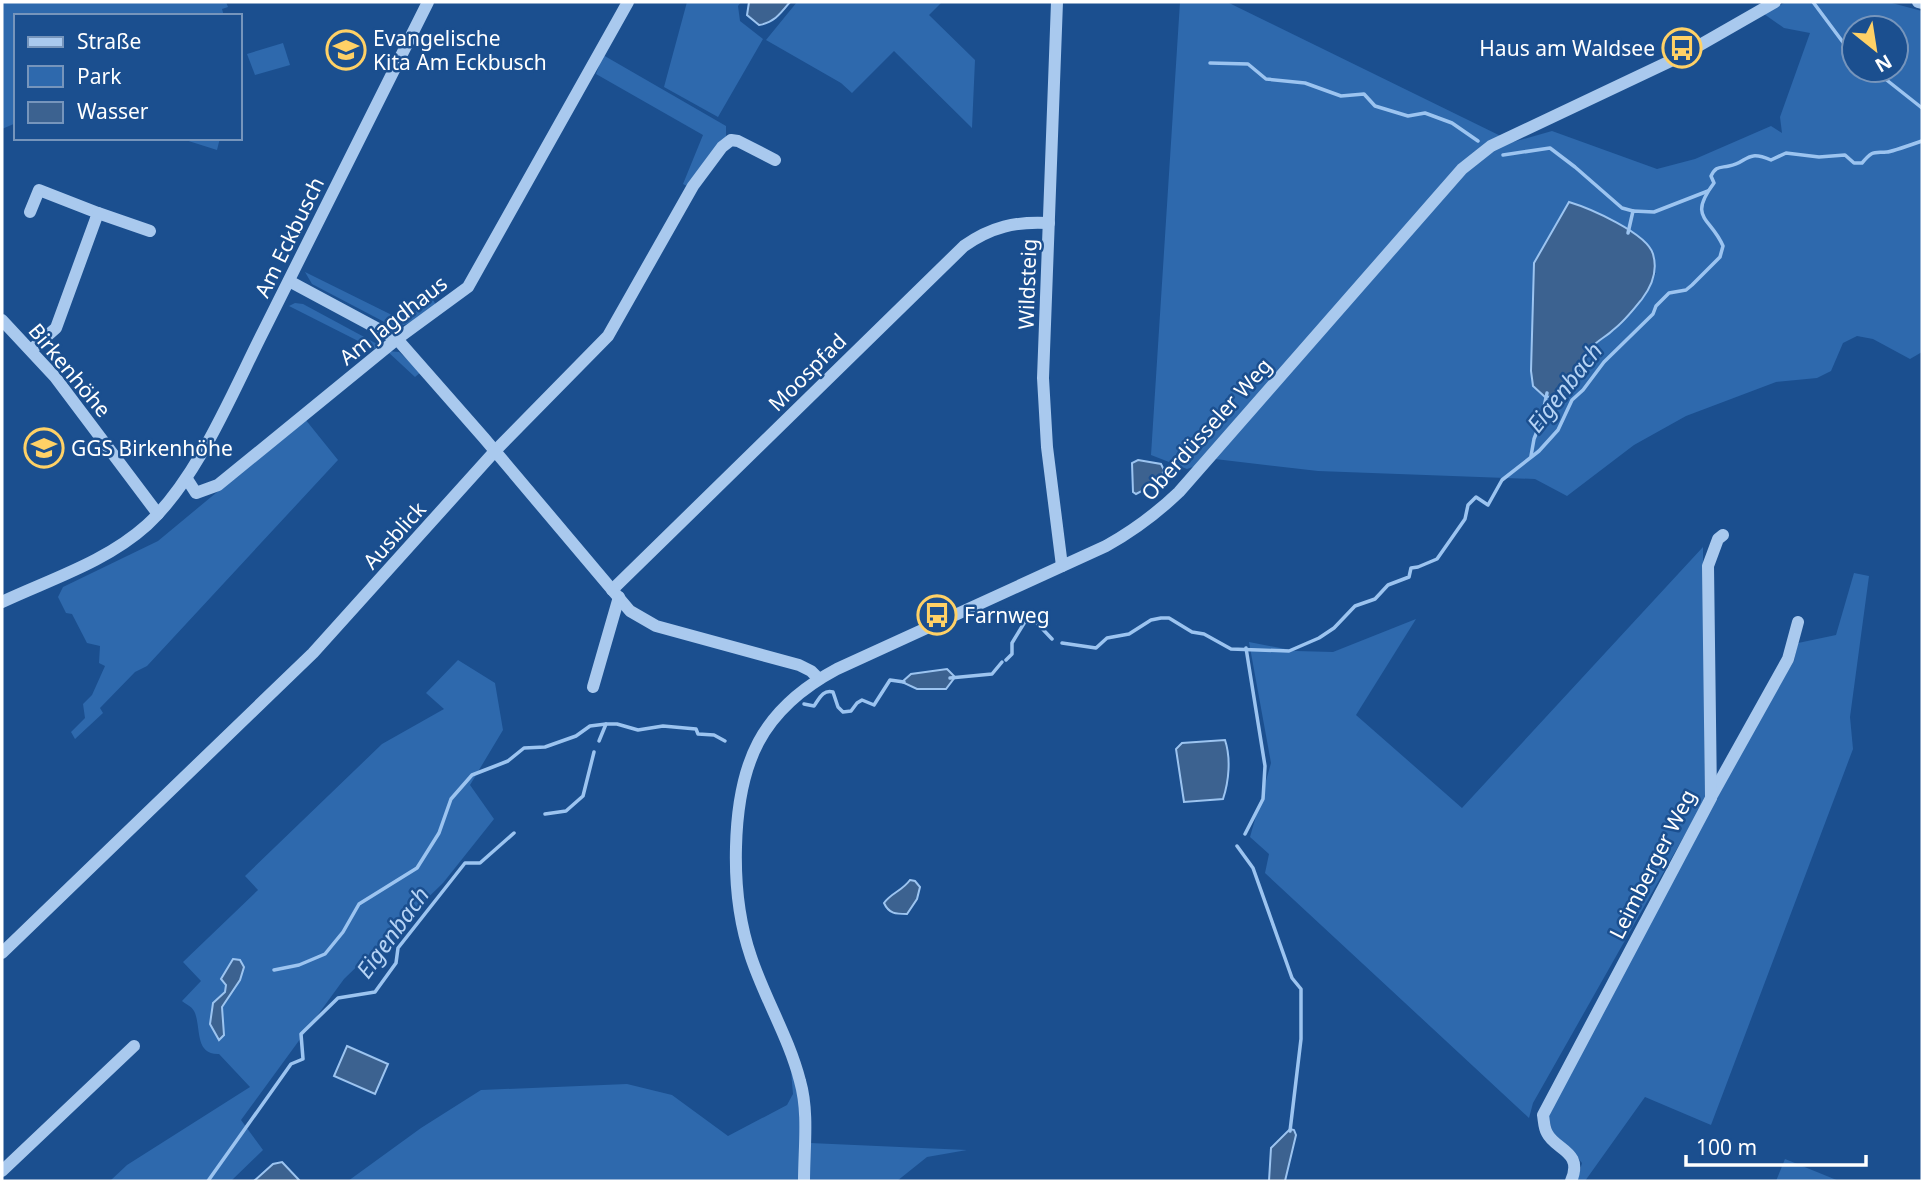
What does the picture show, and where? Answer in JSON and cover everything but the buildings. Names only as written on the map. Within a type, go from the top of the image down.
[{"type":"street","name":"Am Eckbusch","points":[[183,484],[289,281],[428,2]]},
{"type":"street","name":"Am Jagdhaus","points":[[183,484],[196,494],[218,485],[397,339],[468,287],[628,2]]},
{"type":"street","name":"Wildsteig","points":[[1057,2],[1043,378],[1047,447],[1062,566]]},
{"type":"street","name":"Oberdüsseler Weg","points":[[804,1181],[802,1087],[750,957],[742,926],[735,862],[740,791],[751,755],[777,715],[819,679],[1133,531],[1179,492],[1462,169],[1491,146],[1679,57],[1775,2]]},
{"type":"street","name":"Ausblick","points":[[2,953],[313,653],[495,451],[608,336],[693,186],[722,147],[731,140],[738,141],[775,160]]},
{"type":"street","points":[[30,212],[39,190],[150,231]]},
{"type":"street","points":[[31,350],[56,328],[97,213]]},
{"type":"street","name":"Moospfad","points":[[615,593],[964,246],[977,236],[1005,225],[1049,223]]},
{"type":"street","points":[[289,281],[397,339],[630,611],[656,626],[799,665],[819,679]]},
{"type":"street","name":"Birkenhöhe","points":[[2,320],[78,406],[158,514]]},
{"type":"street","points":[[2,602],[105,554],[128,540],[158,514],[183,484]]},
{"type":"street","name":"Leimberger Weg","points":[[1571,1181],[1574,1174],[1573,1163],[1568,1150],[1547,1135],[1543,1115],[1710,798],[1708,566],[1718,538],[1723,535]]},
{"type":"street","points":[[593,687],[615,593]]},
{"type":"street","points":[[1710,798],[1788,659],[1798,622]]},
{"type":"street","points":[[2,1171],[134,1046]]},
{"type":"green space","points":[[2,2],[226,2],[228,7],[222,9],[223,14],[14,14],[14,124],[2,129]]},
{"type":"green space","points":[[687,2],[741,2],[738,6],[740,21],[763,39],[718,117],[664,87]]},
{"type":"green space","points":[[797,2],[942,2],[929,15],[975,60],[972,128],[894,51],[852,93],[841,83],[766,40]]},
{"type":"green space","points":[[1180,2],[1227,2],[1513,142],[1552,131],[1657,169],[1695,159],[1771,126],[1782,133],[1780,117],[1810,33],[1784,28],[1764,14],[1786,2],[1888,2],[1922,11],[1922,352],[1910,359],[1873,339],[1857,336],[1843,343],[1831,371],[1817,378],[1776,382],[1686,416],[1634,445],[1567,496],[1535,479],[1318,471],[1215,459],[1187,469],[1151,455]],"holes":[[[1534,263],[1656,273],[1644,297],[1616,328],[1592,347],[1575,385]]]},
{"type":"green space","points":[[283,43],[290,65],[255,75],[247,54]]},
{"type":"green space","points":[[603,55],[726,126],[726,137],[689,187],[683,184],[703,135],[596,74]]},
{"type":"green space","points":[[185,140],[220,140],[217,150]]},
{"type":"green space","points":[[305,272],[404,321],[432,298],[436,305],[409,323],[392,326],[312,284]]},
{"type":"green space","points":[[295,303],[303,304],[379,345],[374,349],[289,306]]},
{"type":"green space","points":[[387,351],[399,352],[421,372],[415,377]]},
{"type":"green space","points":[[305,419],[338,460],[147,666],[135,672],[100,708],[103,713],[75,739],[71,732],[85,718],[83,704],[92,695],[105,666],[99,663],[100,646],[87,643],[72,614],[66,613],[58,597],[63,587],[158,541]]},
{"type":"green space","points":[[1703,547],[1705,799],[1533,1103],[1529,1118],[1265,873],[1269,854],[1250,837],[1271,763],[1249,642],[1296,651],[1333,652],[1416,619],[1356,715],[1462,808]]},
{"type":"green space","points":[[1854,573],[1869,576],[1850,717],[1853,749],[1711,1125],[1645,1097],[1585,1181],[1577,1181],[1582,1163],[1568,1146],[1553,1135],[1547,1109],[1726,775],[1794,661],[1798,643],[1836,635]]},
{"type":"green space","points":[[458,660],[495,683],[503,730],[470,785],[494,819],[443,883],[344,979],[241,1120],[263,1150],[231,1181],[110,1181],[127,1165],[250,1087],[219,1054],[211,1053],[202,1046],[194,1011],[182,1001],[201,981],[183,962],[258,890],[245,876],[382,744],[444,709],[426,693]]},
{"type":"green space","points":[[791,1071],[800,1112],[799,1181],[348,1181],[421,1128],[481,1090],[627,1084],[672,1095],[728,1136],[787,1105],[793,1094]]},
{"type":"green space","points":[[810,1143],[967,1150],[927,1157],[897,1181],[810,1181]]},
{"type":"green space","points":[[1785,1159],[1839,1181],[1776,1181]]},
{"type":"water","points":[[749,2],[790,2],[773,20],[759,25],[747,15]]},
{"type":"water","points":[[1569,202],[1603,216],[1640,238],[1653,254],[1654,272],[1649,289],[1642,299],[1617,327],[1592,347],[1571,387],[1557,396],[1545,397],[1533,386],[1531,371],[1534,263]]},
{"type":"water","points":[[1138,460],[1161,464],[1164,470],[1156,481],[1136,494],[1133,492],[1132,463]]},
{"type":"water","points":[[947,669],[955,677],[946,689],[917,689],[902,682],[911,674]]},
{"type":"water","points":[[1225,740],[1228,770],[1223,799],[1184,802],[1176,749],[1182,743]]},
{"type":"water","points":[[910,880],[920,887],[917,899],[907,914],[891,911],[884,903]]},
{"type":"water","points":[[233,959],[240,960],[244,967],[240,980],[222,1007],[224,1035],[219,1040],[210,1024],[213,1003],[225,992],[226,985],[221,979]]},
{"type":"water","points":[[347,1046],[388,1064],[375,1094],[334,1076]]},
{"type":"water","points":[[1290,1129],[1294,1130],[1296,1135],[1285,1181],[1269,1181],[1271,1148]]},
{"type":"water","points":[[282,1162],[300,1181],[254,1181],[273,1164]]},
{"type":"waterway","points":[[1813,2],[1840,38]]},
{"type":"waterway","points":[[1210,63],[1248,64],[1266,79],[1305,83],[1341,96],[1364,94],[1375,106],[1408,116],[1425,113],[1452,123],[1478,141]]},
{"type":"waterway","points":[[1892,84],[1922,108]]},
{"type":"waterway","name":"Eigenbach","points":[[1062,643],[1096,648],[1107,638],[1129,634],[1151,620],[1161,618],[1169,618],[1192,632],[1204,634],[1231,649],[1289,651],[1319,638],[1334,628],[1355,606],[1375,599],[1388,585],[1409,577],[1411,568],[1437,559],[1465,519],[1468,505],[1476,497],[1488,505],[1502,480],[1539,451],[1558,430],[1572,400],[1604,362],[1653,314],[1656,306],[1669,293],[1686,290],[1720,257],[1723,246],[1702,211],[1702,204],[1714,183],[1711,176],[1716,169],[1751,156],[1771,160],[1786,153],[1819,157],[1845,155],[1854,163],[1862,163],[1873,153],[1890,152],[1922,141]]},
{"type":"waterway","points":[[1503,155],[1550,148],[1622,208],[1633,211]]},
{"type":"waterway","points":[[1628,233],[1633,211],[1654,212],[1708,191]]},
{"type":"waterway","points":[[1531,456],[1547,393]]},
{"type":"waterway","name":"Eigenbach","points":[[1006,660],[1012,654],[1012,643],[1026,620],[1034,620],[1052,639]]},
{"type":"waterway","points":[[1245,834],[1263,799],[1265,766],[1246,648]]},
{"type":"waterway","name":"Eigenbach","points":[[950,678],[992,674],[1002,662]]},
{"type":"waterway","name":"Eigenbach","points":[[804,704],[814,706],[822,695],[830,691],[843,712],[851,711],[862,700],[874,705],[890,680],[904,682]]},
{"type":"waterway","name":"Eigenbach","points":[[599,741],[606,724],[638,730],[663,726],[696,729],[698,734],[714,735],[725,741]]},
{"type":"waterway","points":[[274,970],[299,965],[325,954],[343,932],[359,904],[417,868],[439,833],[451,799],[472,775],[508,761],[524,748],[545,747],[576,736],[590,726],[606,724]]},
{"type":"waterway","name":"Eigenbach","points":[[545,814],[566,811],[583,796],[594,752]]},
{"type":"waterway","name":"Eigenbach","points":[[208,1181],[291,1064],[303,1059],[301,1034],[338,998],[375,992],[396,963],[398,948],[465,863],[480,863],[514,833]]},
{"type":"waterway","points":[[1237,846],[1253,868],[1292,978],[1301,989],[1301,1039],[1290,1131]]},
{"type":"place","name":"Haus am Waldsee","points":[[1682,48]]},
{"type":"place","name":"Evangelische Kita Am Eckbusch","points":[[346,50]]},
{"type":"place","name":"GGS Birkenhöhe","points":[[44,448]]},
{"type":"place","name":"Farnweg","points":[[937,615]]}]
